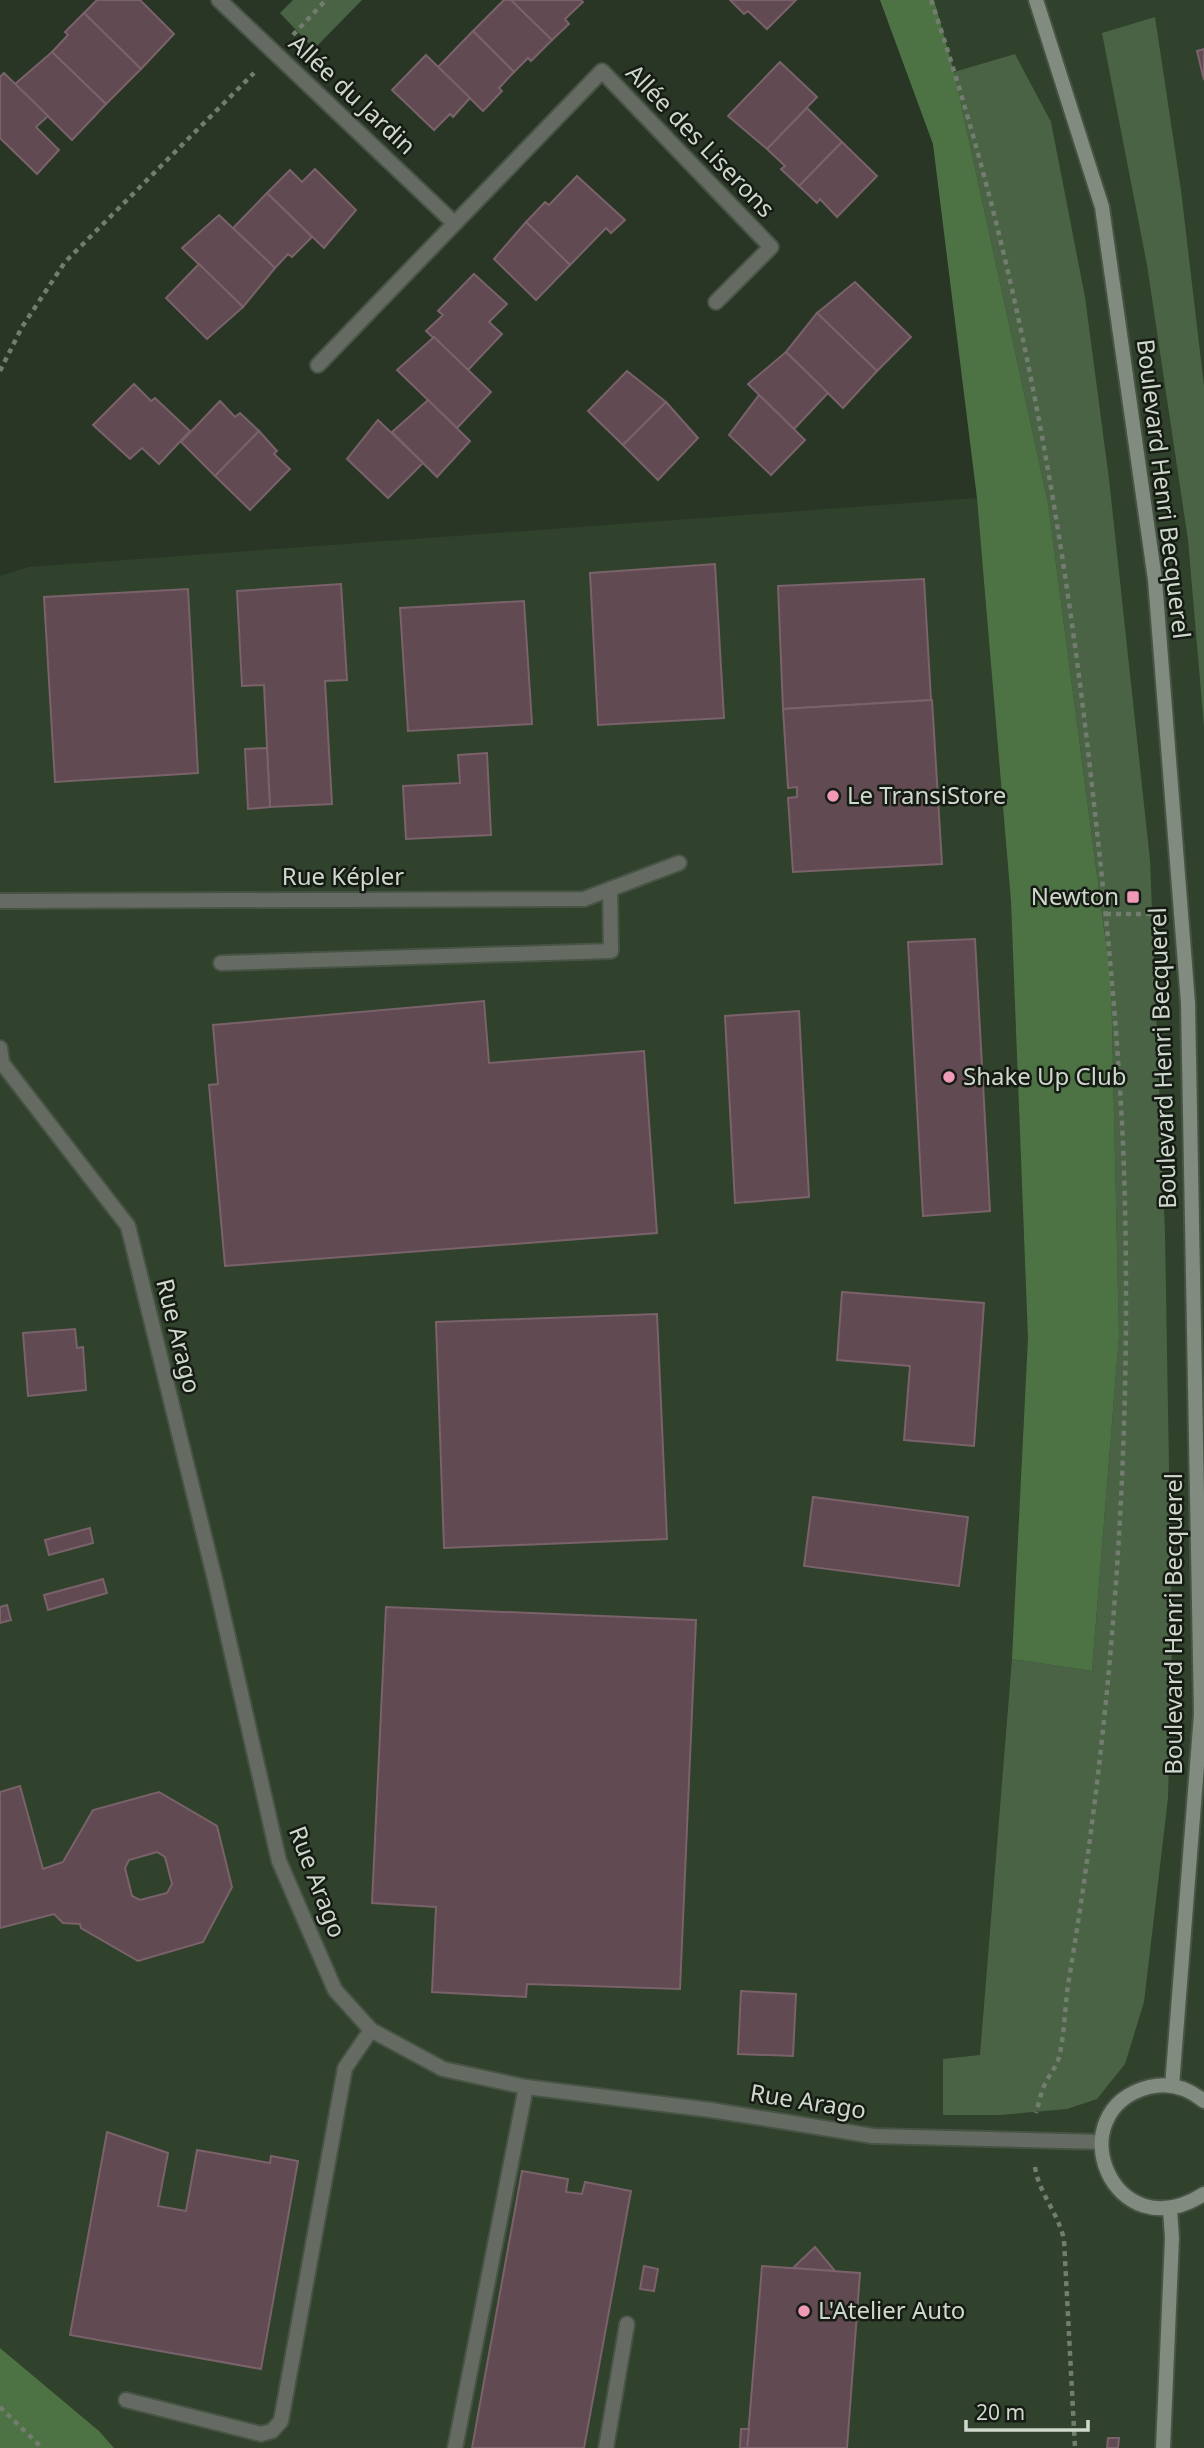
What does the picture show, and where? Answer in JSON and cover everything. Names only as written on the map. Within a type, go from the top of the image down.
[{"type":"main road","name":"Boulevard Henri Becquerel","points":[[1036,0],[1102,206],[1155,580],[1188,1003],[1201,1714],[1172,2086]]},
{"type":"main road","points":[[1204,2101],[1189,2090],[1172,2086],[1139,2090],[1125,2098],[1113,2110],[1101,2142],[1103,2165],[1112,2184],[1128,2199],[1148,2208],[1170,2209],[1188,2204],[1204,2194]]},
{"type":"main road","points":[[1163,2448],[1172,2238],[1170,2209]]},
{"type":"street","name":"Allée du Jardin","points":[[219,0],[453,222]]},
{"type":"street","name":"Allée des Liserons","points":[[453,222],[601,71],[771,247],[716,302]]},
{"type":"street","points":[[318,365],[453,222]]},
{"type":"street","name":"Rue Képler","points":[[0,901],[584,899],[680,863]]},
{"type":"street","points":[[221,963],[611,951],[610,889]]},
{"type":"street","name":"Rue Arago","points":[[0,1048],[2,1063],[128,1226],[216,1584],[279,1861],[335,1990],[370,2030],[443,2069],[526,2087],[710,2110],[873,2136],[1101,2142]]},
{"type":"street","points":[[126,2400],[261,2434],[272,2431],[281,2421],[345,2068],[370,2030]]},
{"type":"street","points":[[455,2448],[526,2087]]},
{"type":"street","points":[[606,2448],[627,2325]]},
{"type":"path","points":[[0,371],[22,327],[65,262],[326,0]]},
{"type":"path","points":[[931,0],[965,99],[1008,278],[1072,613],[1112,975],[1123,1146],[1125,1369],[1118,1570],[1090,1857],[1065,2003],[1060,2055],[1044,2084],[1037,2112],[1037,2179],[1047,2204],[1061,2226],[1064,2239],[1075,2448]]},
{"type":"path","points":[[0,2407],[42,2448]]},
{"type":"shaded area","points":[[293,0],[362,0],[314,49],[280,13]]},
{"type":"shaded area","points":[[880,0],[1204,0],[1204,2448],[114,2448],[99,2431],[0,2348],[0,576],[29,567],[977,498],[933,144]]},
{"type":"shaded area","points":[[1155,17],[1181,190],[1204,386],[1204,727],[1188,540],[1147,265],[1102,33]]},
{"type":"shaded area","points":[[1015,54],[1051,122],[1085,297],[1109,479],[1150,860],[1165,1233],[1172,1643],[1168,1798],[1144,2002],[1125,2064],[1097,2099],[1067,2109],[1000,2115],[943,2115],[943,2059],[980,2055],[1012,1659],[1092,1671],[1119,1336],[1111,982],[1048,503],[954,72]]},
{"type":"green space","points":[[880,0],[934,0],[954,72],[1048,503],[1111,982],[1119,1336],[1092,1671],[1012,1659],[1028,1338],[1011,901],[977,498],[933,144]]},
{"type":"green space","points":[[0,2348],[99,2431],[114,2448],[0,2448]]},
{"type":"building","points":[[97,0],[140,0],[174,34],[141,69],[84,13]]},
{"type":"building","points":[[504,0],[511,0],[552,40],[531,61],[528,58],[514,72],[473,31]]},
{"type":"building","points":[[511,0],[583,2],[565,19],[569,24],[552,40]]},
{"type":"building","points":[[730,0],[796,0],[767,29],[748,11],[744,14]]},
{"type":"building","points":[[84,13],[141,69],[106,104],[52,52],[68,35],[65,32]]},
{"type":"building","points":[[473,31],[514,72],[499,88],[502,91],[483,111],[438,67]]},
{"type":"building","points":[[1204,49],[1204,80],[1197,51]]},
{"type":"building","points":[[52,52],[106,104],[72,140],[15,84]]},
{"type":"building","points":[[426,55],[470,98],[453,117],[450,114],[434,130],[392,90]]},
{"type":"building","points":[[780,62],[817,97],[767,149],[728,116]]},
{"type":"building","points":[[4,73],[48,116],[36,127],[59,150],[37,174],[0,138],[0,77]]},
{"type":"building","points":[[807,108],[842,142],[799,186],[781,169],[785,166],[767,149]]},
{"type":"building","points":[[842,142],[877,176],[837,217],[820,199],[817,203],[799,186]]},
{"type":"building","points":[[315,169],[356,210],[324,248],[267,193],[290,170],[302,182]]},
{"type":"building","points":[[577,176],[625,220],[611,233],[606,228],[570,265],[526,222],[545,202],[549,205]]},
{"type":"building","points":[[267,193],[312,237],[292,257],[288,254],[275,268],[233,228]]},
{"type":"building","points":[[219,215],[275,268],[243,307],[182,248]]},
{"type":"building","points":[[526,222],[570,265],[536,300],[494,259]]},
{"type":"building","points":[[199,264],[243,307],[207,339],[166,298]]},
{"type":"building","points":[[474,274],[507,304],[489,322],[502,334],[468,370],[426,331],[443,315],[438,311]]},
{"type":"building","points":[[855,282],[911,337],[877,371],[817,313]]},
{"type":"building","points":[[817,313],[877,371],[843,408],[786,352]]},
{"type":"building","points":[[434,337],[491,392],[457,428],[397,370]]},
{"type":"building","points":[[786,352],[828,393],[794,429],[748,384]]},
{"type":"building","points":[[627,371],[666,402],[623,445],[588,411]]},
{"type":"building","points":[[134,384],[151,401],[155,398],[190,431],[159,464],[142,448],[130,459],[93,425]]},
{"type":"building","points":[[759,395],[805,440],[771,475],[729,435]]},
{"type":"building","points":[[428,400],[470,441],[437,477],[392,432]]},
{"type":"building","points":[[220,401],[235,417],[240,413],[259,431],[215,476],[181,442]]},
{"type":"building","points":[[666,402],[698,438],[658,480],[623,445]]},
{"type":"building","points":[[378,420],[423,463],[388,498],[347,459]]},
{"type":"building","points":[[259,431],[277,451],[274,454],[290,469],[250,510],[215,476]]},
{"type":"building","points":[[715,564],[724,718],[598,725],[590,573]]},
{"type":"building","points":[[924,579],[931,700],[783,709],[778,586]]},
{"type":"building","points":[[341,584],[347,680],[325,681],[332,804],[270,807],[264,685],[242,686],[237,591]]},
{"type":"building","points":[[188,589],[198,773],[55,782],[44,597]]},
{"type":"building","points":[[524,601],[532,724],[408,731],[400,608]]},
{"type":"building","points":[[932,700],[942,864],[793,872],[788,798],[797,797],[797,787],[788,788],[783,709]]},
{"type":"building","points":[[267,748],[270,807],[248,809],[245,749]]},
{"type":"building","points":[[487,753],[491,835],[406,839],[403,786],[460,783],[458,755]]},
{"type":"building","name":"Shake Up Club","points":[[975,939],[990,1211],[923,1216],[908,942]]},
{"type":"building","points":[[484,1001],[489,1063],[644,1051],[657,1233],[225,1266],[209,1085],[218,1084],[213,1025]]},
{"type":"building","points":[[799,1011],[809,1197],[735,1203],[725,1016]]},
{"type":"building","points":[[842,1292],[984,1303],[974,1446],[904,1440],[910,1366],[837,1360]]},
{"type":"building","points":[[657,1314],[667,1539],[444,1548],[436,1322]]},
{"type":"building","points":[[75,1329],[77,1348],[83,1347],[86,1390],[28,1396],[23,1333]]},
{"type":"building","points":[[813,1497],[968,1517],[959,1586],[804,1566]]},
{"type":"building","points":[[90,1528],[93,1543],[49,1555],[45,1540]]},
{"type":"building","points":[[103,1579],[107,1593],[48,1610],[44,1595]]},
{"type":"building","points":[[7,1605],[11,1620],[0,1623],[0,1607]]},
{"type":"building","points":[[386,1607],[696,1620],[680,1989],[527,1984],[526,1997],[432,1992],[436,1907],[372,1903]]},
{"type":"building","points":[[20,1786],[43,1869],[63,1862],[93,1810],[159,1792],[217,1826],[232,1887],[203,1942],[138,1961],[81,1928],[80,1924],[63,1923],[54,1914],[0,1928],[0,1792]],"holes":[[[157,1852],[165,1857],[172,1884],[167,1893],[140,1900],[132,1896],[125,1868],[129,1860]]]},
{"type":"building","points":[[741,1991],[796,1994],[793,2056],[738,2054]]},
{"type":"building","points":[[107,2132],[168,2153],[158,2206],[186,2211],[197,2150],[270,2163],[271,2156],[298,2161],[261,2369],[70,2335]]},
{"type":"building","points":[[522,2171],[568,2179],[566,2192],[582,2194],[585,2182],[631,2191],[584,2448],[472,2448]]},
{"type":"building","points":[[815,2247],[835,2271],[793,2268]]},
{"type":"building","points":[[644,2266],[658,2269],[654,2291],[640,2289]]},
{"type":"building","points":[[762,2266],[860,2273],[847,2448],[747,2448]]},
{"type":"building","points":[[741,2429],[749,2429],[747,2448],[740,2448]]},
{"type":"building","points":[[1108,2438],[1119,2438],[1118,2448],[1107,2448]]},
{"type":"place","name":"Le TransiStore","points":[[833,796]]},
{"type":"place","name":"Newton","points":[[1133,897]]},
{"type":"place","name":"Shake Up Club","points":[[949,1077]]},
{"type":"place","name":"L'Atelier Auto","points":[[804,2311]]}]
